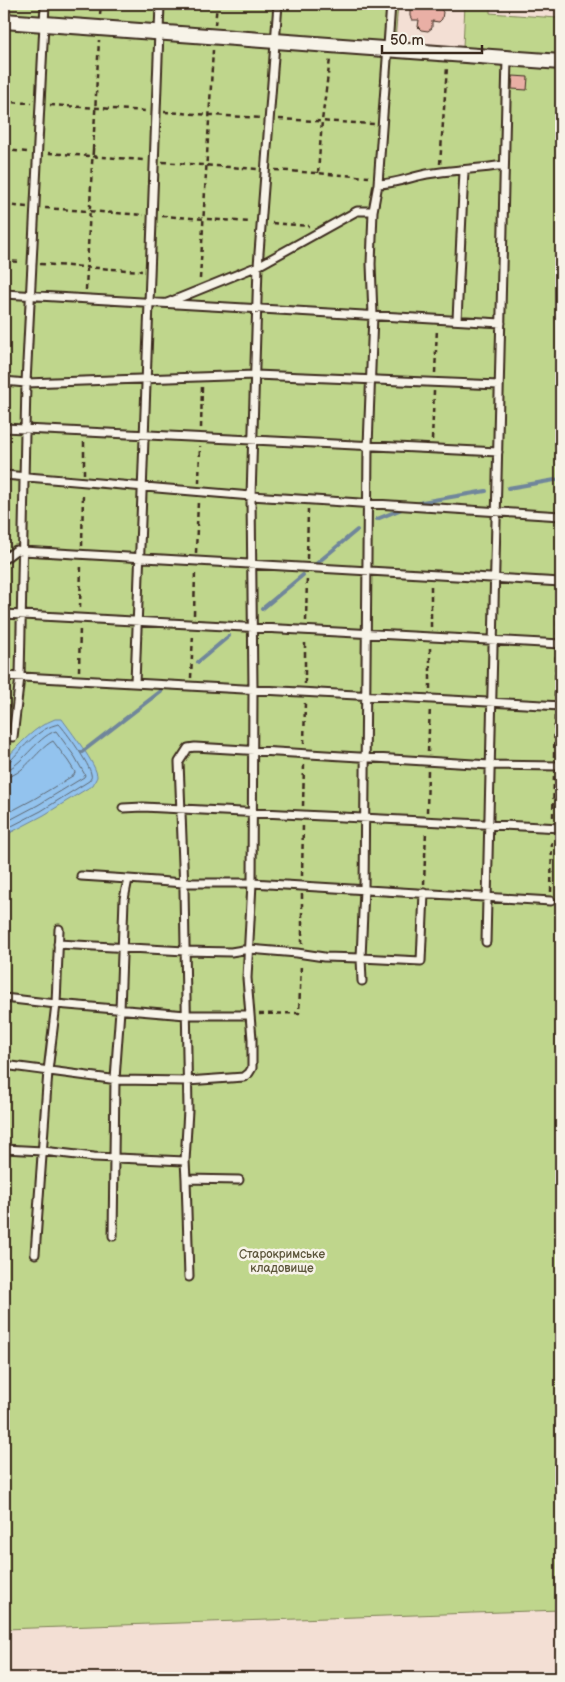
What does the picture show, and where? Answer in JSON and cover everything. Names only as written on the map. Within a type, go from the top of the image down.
[{"type":"street","points":[[4,21],[561,62]]},
{"type":"lane","points":[[4,736],[13,737],[20,677],[26,383],[45,4]]},
{"type":"lane","points":[[135,683],[160,4]]},
{"type":"lane","points":[[4,1065],[115,1079],[187,1081],[244,1077],[252,1068],[252,1039],[247,978],[252,883],[253,689],[251,496],[258,266],[278,4]]},
{"type":"lane","points":[[362,981],[367,504],[373,316],[371,264],[373,211],[378,181],[392,4]]},
{"type":"lane","points":[[486,942],[506,58]]},
{"type":"lane","points":[[378,181],[392,184],[439,172],[464,171],[504,165]]},
{"type":"lane","points":[[457,320],[464,171]]},
{"type":"lane","points":[[164,304],[258,266],[357,210],[373,211]]},
{"type":"lane","points":[[4,294],[500,323]]},
{"type":"lane","points":[[4,381],[26,383],[255,375],[499,385]]},
{"type":"lane","points":[[4,428],[498,452]]},
{"type":"lane","points":[[4,475],[251,496],[561,516]]},
{"type":"lane","points":[[4,559],[16,550],[561,582]]},
{"type":"lane","points":[[4,614],[561,644]]},
{"type":"lane","points":[[4,676],[561,706]]},
{"type":"lane","points":[[189,1277],[186,1179],[188,1110],[184,883],[179,762],[188,748],[490,765],[561,766]]},
{"type":"lane","points":[[123,808],[143,807],[561,828]]},
{"type":"lane","points":[[81,876],[184,883],[252,883],[551,900]]},
{"type":"lane","points":[[112,1236],[115,1079],[120,1010],[124,899],[128,879]]},
{"type":"lane","points":[[58,944],[185,951],[231,952],[249,949],[331,958],[421,961],[424,893]]},
{"type":"lane","points":[[35,1254],[48,1071],[56,1004],[59,929]]},
{"type":"lane","points":[[4,998],[186,1015],[249,1015]]},
{"type":"lane","points":[[4,1149],[94,1157],[186,1161]]},
{"type":"lane","points":[[186,1179],[239,1180]]},
{"type":"path","points":[[200,290],[217,4]]},
{"type":"path","points":[[86,299],[99,28]]},
{"type":"path","points":[[318,173],[322,121],[332,45]]},
{"type":"path","points":[[439,172],[448,54]]},
{"type":"path","points":[[4,102],[382,125]]},
{"type":"path","points":[[4,150],[318,173],[378,181]]},
{"type":"path","points":[[4,205],[328,227]]},
{"type":"path","points":[[4,261],[149,272]]},
{"type":"path","points":[[191,686],[203,377]]},
{"type":"path","points":[[249,1015],[300,1013],[308,500]]},
{"type":"path","points":[[424,893],[430,699],[431,575]]},
{"type":"green space","name":"Старокримське кладовище","points":[[4,4],[398,4],[395,42],[463,47],[465,4],[490,4],[490,13],[557,18],[556,4],[561,4],[561,1610],[4,1629]]},
{"type":"water","points":[[55,719],[62,719],[71,731],[93,765],[97,777],[93,785],[44,815],[4,836],[4,761],[34,731]]},
{"type":"building","points":[[420,4],[434,4],[434,7],[440,8],[443,12],[442,19],[439,22],[432,21],[432,28],[428,31],[421,30],[418,27],[419,20],[412,20],[410,16],[410,9],[414,6],[420,6]]},
{"type":"building","points":[[513,76],[528,77],[527,90],[512,89]]},
{"type":"waterway","points":[[508,488],[561,479]]},
{"type":"waterway","points":[[414,505],[486,491]]},
{"type":"waterway","points":[[377,519],[407,507]]},
{"type":"waterway","points":[[316,564],[357,530]]},
{"type":"waterway","points":[[262,609],[303,575]]},
{"type":"waterway","points":[[198,662],[229,636]]},
{"type":"waterway","points":[[82,752],[161,691]]}]
